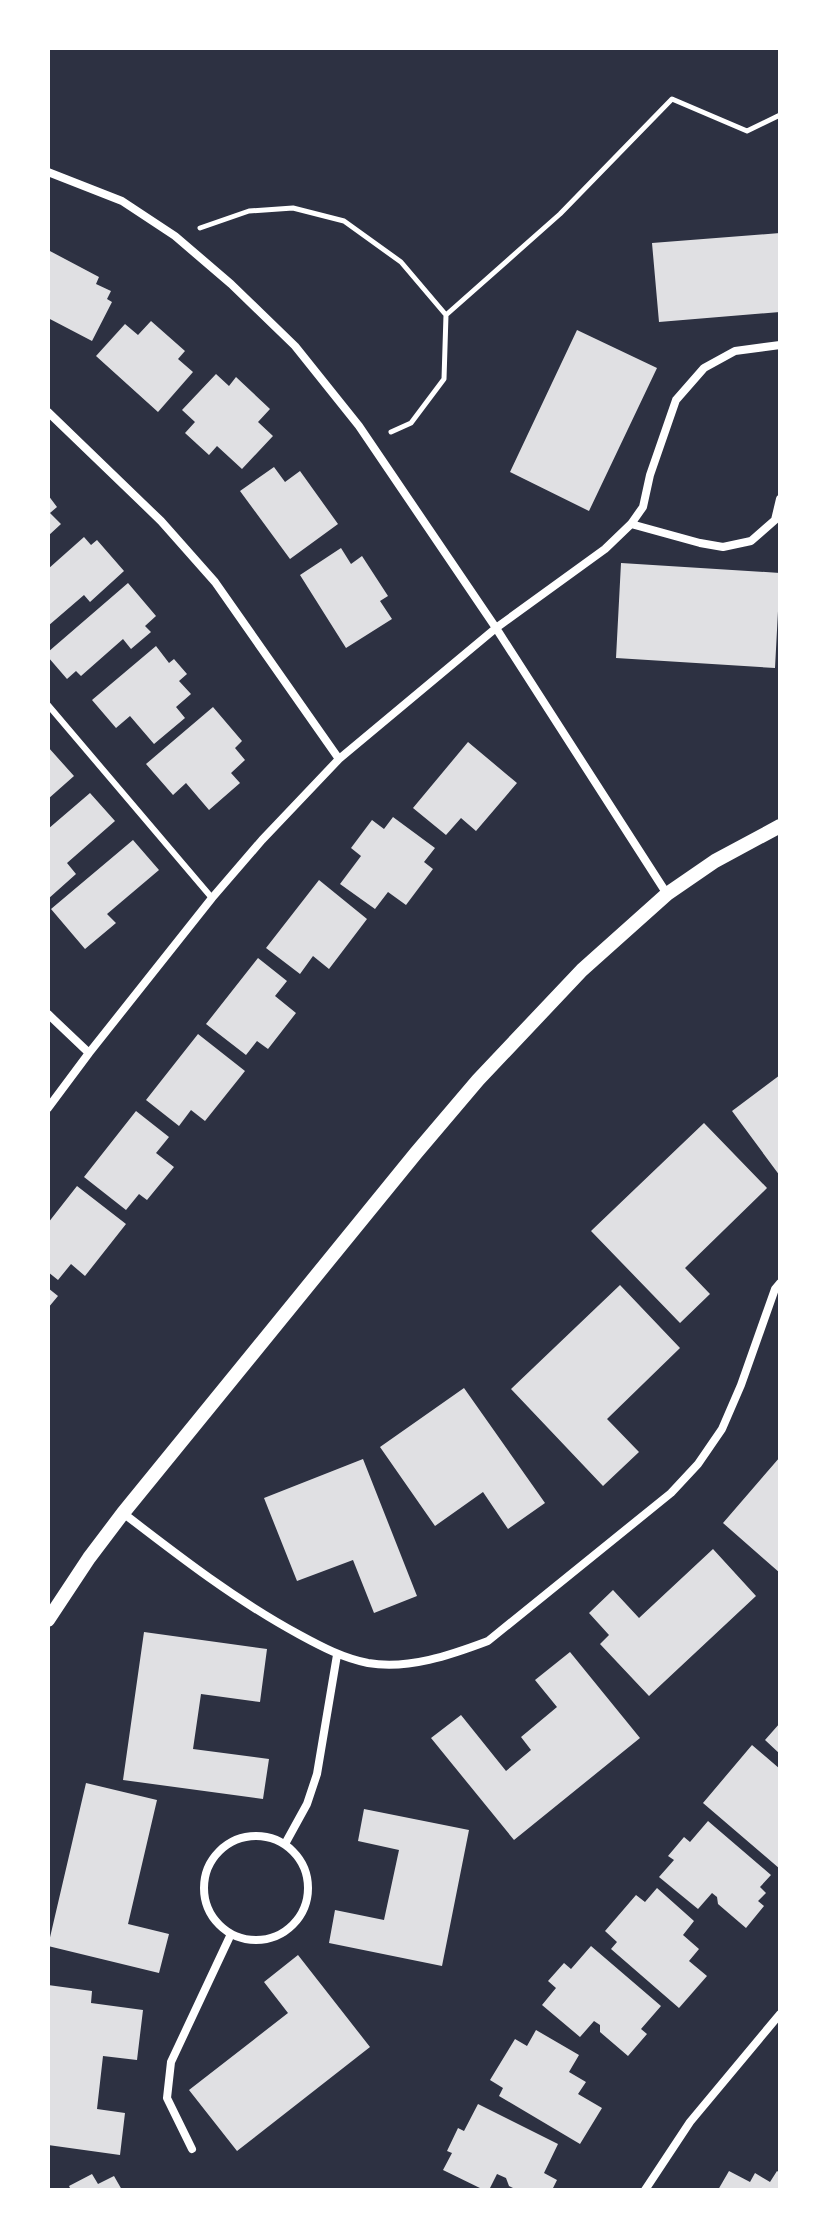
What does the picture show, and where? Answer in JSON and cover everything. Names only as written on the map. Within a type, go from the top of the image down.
[{"type":"street","points":[[48,172],[122,201],[175,236],[231,284],[295,346],[359,426],[496,628],[667,894]]},
{"type":"street","points":[[48,1108],[212,898],[339,759],[496,628],[605,549],[631,524],[643,507],[650,475],[676,400],[704,368],[735,351],[780,345]]},
{"type":"street","points":[[48,412],[161,521],[215,582],[339,759]]},
{"type":"street","points":[[631,524],[723,547],[751,541],[775,520],[780,499]]},
{"type":"street","points":[[48,1620],[123,1513],[478,1080],[582,970],[667,894],[715,861],[780,826]]},
{"type":"street","points":[[48,1014],[89,1053]]},
{"type":"street","points":[[123,1513],[262,1615],[337,1655],[370,1663],[393,1664],[437,1657],[488,1641],[671,1493],[698,1464],[722,1429],[775,1289],[780,1283]]},
{"type":"street","points":[[285,1844],[307,1804],[317,1774],[337,1655]]},
{"type":"street","points":[[270,1837],[285,1844],[299,1857],[309,1891],[305,1908],[296,1923],[282,1934],[265,1940],[247,1940],[231,1934],[217,1923],[204,1893],[205,1876],[212,1860],[237,1839],[270,1837]]},
{"type":"street","points":[[192,2149],[167,2098],[171,2062],[231,1934]]},
{"type":"street","points":[[645,2190],[690,2122],[780,2014]]},
{"type":"lane","points":[[48,705],[212,898]]},
{"type":"path","points":[[446,315],[560,214],[672,99],[747,131],[780,115]]},
{"type":"path","points":[[175,236],[249,211],[293,208],[344,221],[401,262],[446,315],[444,379],[411,423],[368,441]]},
{"type":"building","points":[[780,233],[780,312],[659,322],[652,243]]},
{"type":"building","points":[[48,250],[99,277],[96,284],[111,291],[107,299],[112,302],[92,341],[48,318]]},
{"type":"building","points":[[151,321],[185,351],[178,359],[193,372],[158,412],[96,356],[125,324],[138,335]]},
{"type":"building","points":[[577,330],[657,368],[589,511],[510,472]]},
{"type":"building","points":[[216,374],[229,386],[236,377],[270,409],[258,422],[273,436],[242,469],[217,446],[209,455],[185,433],[195,422],[182,410]]},
{"type":"building","points":[[274,467],[285,482],[300,471],[338,524],[290,559],[240,491]]},
{"type":"building","points":[[48,495],[57,507],[50,513],[61,524],[48,536]]},
{"type":"building","points":[[84,537],[91,545],[97,540],[124,571],[90,602],[84,595],[48,626],[48,569]]},
{"type":"building","points":[[341,548],[351,564],[362,556],[388,596],[380,601],[392,619],[346,648],[300,575]]},
{"type":"building","points":[[621,563],[780,573],[775,668],[616,658]]},
{"type":"building","points":[[128,583],[156,616],[145,626],[151,632],[131,649],[123,639],[81,676],[76,671],[67,679],[48,657],[48,652]]},
{"type":"building","points":[[156,646],[169,663],[174,659],[187,674],[179,681],[191,694],[176,707],[185,718],[154,744],[130,716],[116,728],[92,700]]},
{"type":"building","points":[[213,707],[242,741],[235,748],[245,760],[231,773],[240,783],[209,810],[186,783],[173,795],[146,764]]},
{"type":"building","points":[[468,742],[517,783],[476,831],[461,818],[446,835],[413,808]]},
{"type":"building","points":[[48,747],[74,776],[48,799]]},
{"type":"building","points":[[90,793],[115,821],[67,863],[76,874],[48,899],[48,829]]},
{"type":"building","points":[[393,817],[435,848],[424,862],[433,869],[406,905],[388,892],[375,909],[340,884],[361,856],[351,848],[372,820],[384,829]]},
{"type":"building","points":[[133,840],[159,870],[107,914],[116,923],[85,949],[51,909]]},
{"type":"building","points":[[319,880],[367,919],[329,969],[313,956],[300,974],[266,948]]},
{"type":"building","points":[[258,958],[287,981],[275,996],[296,1013],[268,1049],[257,1041],[246,1055],[206,1024]]},
{"type":"building","points":[[198,1034],[245,1071],[205,1121],[191,1110],[179,1126],[146,1100]]},
{"type":"building","points":[[780,1075],[780,1176],[732,1111]]},
{"type":"building","points":[[136,1111],[169,1137],[156,1153],[174,1167],[147,1200],[139,1194],[126,1210],[84,1177]]},
{"type":"building","points":[[704,1123],[767,1188],[685,1268],[710,1294],[680,1323],[591,1231]]},
{"type":"building","points":[[77,1186],[126,1224],[85,1276],[71,1264],[58,1280],[48,1272],[48,1223]]},
{"type":"building","points":[[620,1285],[680,1348],[607,1419],[639,1452],[603,1486],[511,1389]]},
{"type":"building","points":[[48,1288],[58,1296],[48,1308]]},
{"type":"building","points":[[464,1388],[545,1503],[508,1529],[483,1492],[435,1526],[380,1447]]},
{"type":"building","points":[[780,1457],[780,1573],[723,1523]]},
{"type":"building","points":[[363,1459],[417,1596],[374,1613],[353,1560],[297,1581],[264,1498]]},
{"type":"building","points":[[713,1549],[756,1596],[649,1696],[600,1644],[609,1635],[589,1613],[613,1590],[639,1618]]},
{"type":"building","points":[[144,1632],[267,1649],[260,1702],[201,1694],[193,1749],[269,1759],[263,1799],[123,1780]]},
{"type":"building","points":[[570,1652],[640,1738],[514,1840],[431,1738],[461,1715],[506,1771],[531,1750],[521,1737],[557,1707],[535,1680]]},
{"type":"building","points":[[780,1723],[780,1754],[765,1740]]},
{"type":"building","points":[[752,1745],[780,1769],[780,1869],[703,1803]]},
{"type":"building","points":[[86,1783],[157,1800],[128,1924],[169,1934],[159,1973],[48,1946]]},
{"type":"building","points":[[364,1809],[469,1830],[442,1966],[329,1943],[335,1910],[384,1920],[399,1850],[358,1841]]},
{"type":"building","points":[[708,1821],[771,1875],[760,1887],[766,1893],[758,1901],[764,1906],[746,1928],[718,1904],[717,1897],[712,1893],[698,1909],[659,1877],[674,1860],[668,1856],[684,1837],[690,1842]]},
{"type":"building","points":[[657,1888],[694,1921],[683,1935],[699,1949],[689,1961],[707,1976],[679,2008],[611,1949],[617,1942],[605,1931],[636,1895],[645,1902]]},
{"type":"building","points":[[591,1946],[661,2006],[641,2029],[647,2034],[628,2056],[600,2032],[600,2025],[594,2021],[580,2037],[542,2005],[556,1988],[548,1981],[564,1963],[571,1969]]},
{"type":"building","points":[[298,1955],[370,2047],[237,2151],[189,2090],[288,2013],[264,1982]]},
{"type":"building","points":[[48,1985],[92,1991],[91,2003],[143,2010],[137,2060],[103,2056],[97,2109],[125,2113],[120,2155],[48,2145]]},
{"type":"building","points":[[536,2030],[579,2055],[569,2072],[586,2082],[578,2094],[602,2108],[580,2144],[499,2096],[503,2088],[490,2080],[515,2039],[527,2046]]},
{"type":"building","points":[[478,2104],[558,2144],[544,2173],[557,2180],[552,2190],[517,2190],[509,2186],[506,2178],[497,2174],[489,2190],[484,2190],[443,2170],[452,2153],[447,2151],[458,2128],[464,2131]]},
{"type":"building","points":[[729,2171],[750,2182],[755,2173],[770,2182],[777,2171],[780,2173],[780,2190],[718,2190]]},
{"type":"building","points":[[92,2174],[98,2184],[114,2176],[122,2190],[71,2190],[69,2186]]}]
